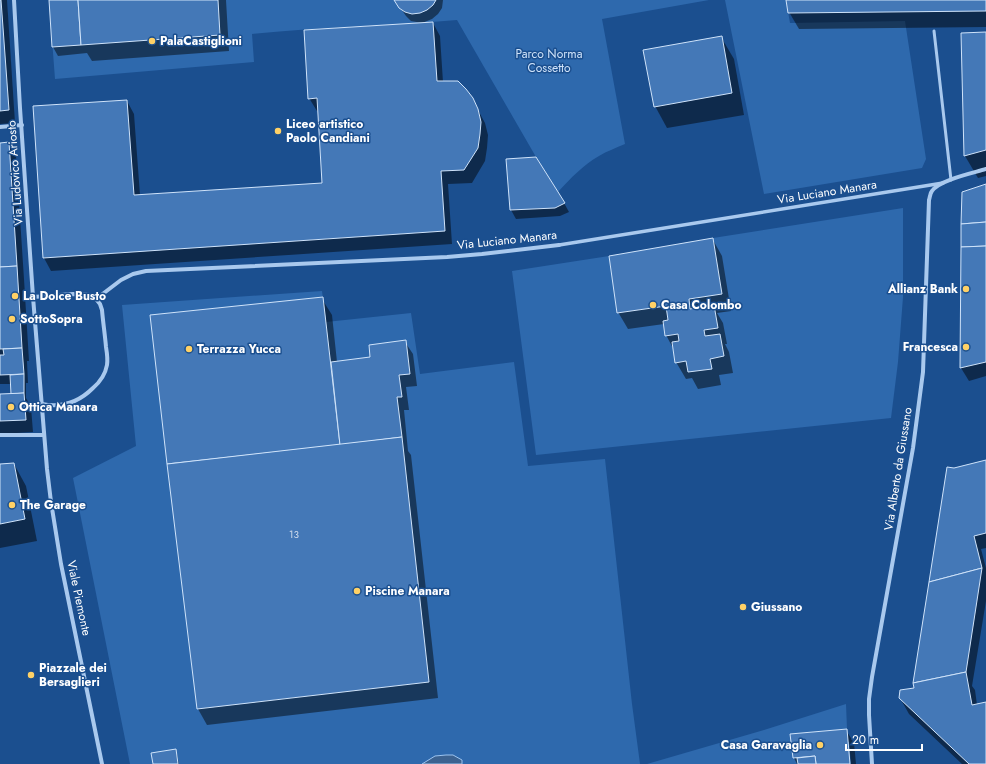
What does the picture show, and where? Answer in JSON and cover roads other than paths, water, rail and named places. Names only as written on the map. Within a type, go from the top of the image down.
[{"type":"street","name":"Via Ludovico Ariosto","points":[[14,0],[33,298],[42,404]]},
{"type":"street","points":[[0,127],[22,125]]},
{"type":"street","name":"Via Luciano Manara","points":[[96,299],[121,280],[133,274],[146,271],[446,257],[559,245],[944,182],[986,169]]},
{"type":"street","name":"Via Alberto da Giussano","points":[[872,764],[869,714],[870,691],[913,448],[923,372],[929,200],[932,191],[944,182]]},
{"type":"street","points":[[33,298],[72,294],[90,295],[96,299],[102,310],[107,360],[104,375],[99,382],[80,399],[59,406],[42,404]]},
{"type":"street","name":"Viale Piemonte","points":[[42,404],[51,502],[61,564],[102,764]]},
{"type":"street","points":[[0,435],[44,435]]},
{"type":"lane","points":[[934,31],[952,180]]},
{"type":"place","name":"PalaCastiglioni","points":[[152,41]]},
{"type":"place","name":"Liceo artistico Paolo Candiani","points":[[278,131]]},
{"type":"place","name":"Allianz Bank","points":[[966,289]]},
{"type":"place","name":"La Dolce Busto","points":[[15,296]]},
{"type":"place","name":"Casa Colombo","points":[[653,305]]},
{"type":"place","name":"SottoSopra","points":[[12,319]]},
{"type":"place","name":"Francesca","points":[[966,347]]},
{"type":"place","name":"Terrazza Yucca","points":[[189,349]]},
{"type":"place","name":"Ottica Manara","points":[[11,407]]},
{"type":"place","name":"The Garage","points":[[12,505]]},
{"type":"place","name":"Piscine Manara","points":[[357,591]]},
{"type":"place","name":"Giussano","points":[[743,607]]},
{"type":"place","name":"Piazzale dei Bersaglieri","points":[[31,675]]},
{"type":"place","name":"Casa Garavaglia","points":[[820,745]]},
{"type":"park label","name":"Parco Norma Cossetto","points":[[549,61]]}]
